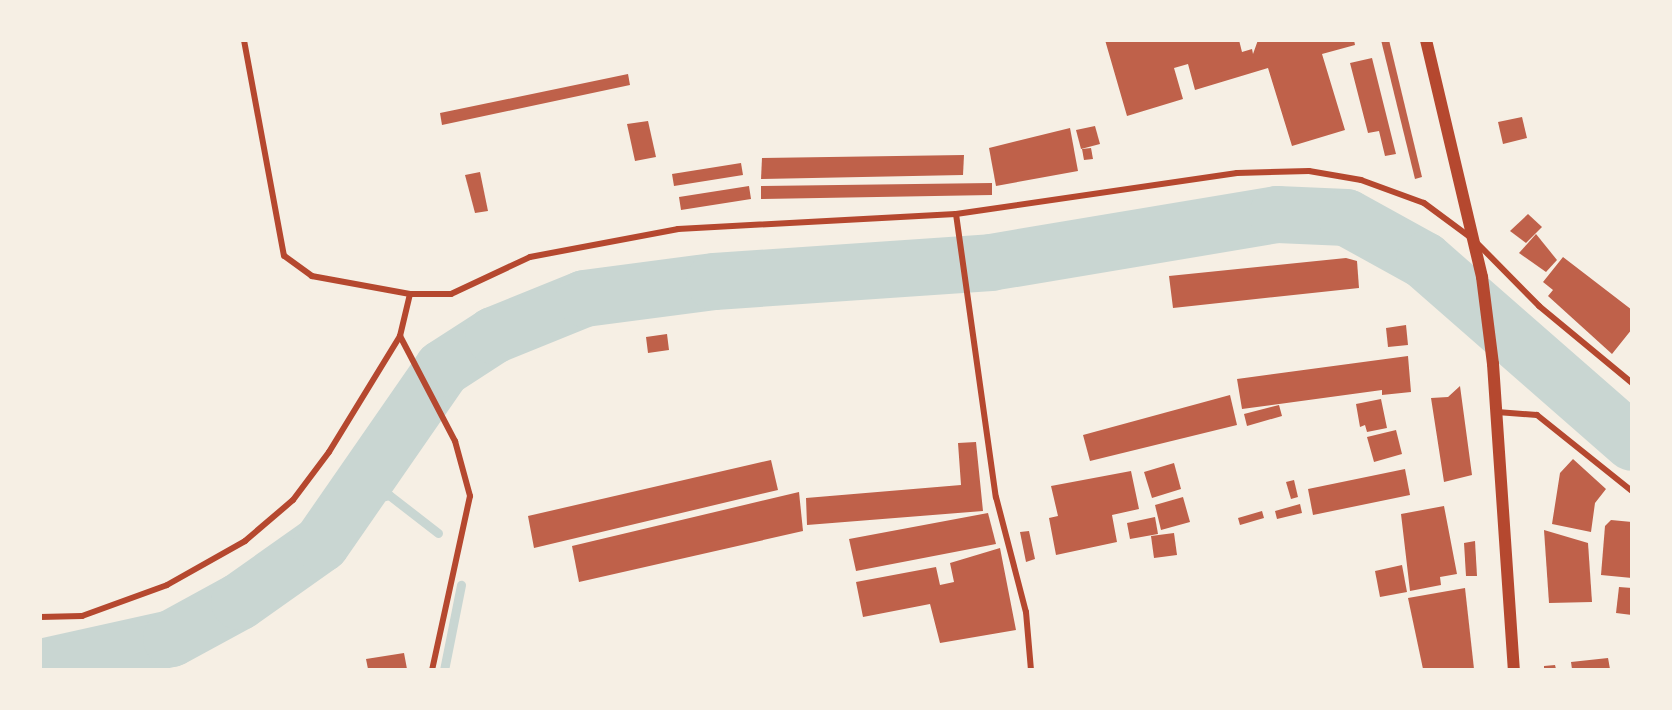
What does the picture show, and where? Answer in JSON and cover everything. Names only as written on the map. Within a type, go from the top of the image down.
[{"type":"main road","points":[[1426,40],[1482,277],[1494,364],[1514,669]]},
{"type":"street","points":[[244,40],[284,256],[312,276],[410,294],[451,294],[530,257],[678,229],[956,214],[1237,173],[1309,171],[1393,190],[1424,203],[1474,240],[1539,306],[1632,383]]},
{"type":"street","points":[[956,214],[966,298],[996,497],[1026,612],[1031,669]]},
{"type":"street","points":[[40,617],[82,616],[167,585],[245,541],[292,500],[323,460],[400,336],[410,294]]},
{"type":"street","points":[[400,336],[455,441],[470,496],[432,669]]},
{"type":"street","points":[[1497,412],[1537,415],[1632,491]]},
{"type":"building","points":[[1105,40],[1239,40],[1242,52],[1252,49],[1253,54],[1258,40],[1354,40],[1355,45],[1322,54],[1345,130],[1292,146],[1268,68],[1195,90],[1188,64],[1174,68],[1183,99],[1127,116]]},
{"type":"building","points":[[1381,40],[1389,40],[1422,177],[1415,179]]},
{"type":"building","points":[[1372,58],[1396,154],[1385,156],[1379,131],[1368,133],[1350,63]]},
{"type":"building","points":[[628,74],[630,85],[442,125],[440,113]]},
{"type":"building","points":[[1522,117],[1527,138],[1503,144],[1498,122]]},
{"type":"building","points":[[648,121],[656,157],[635,161],[627,124]]},
{"type":"building","points":[[1095,126],[1100,144],[1081,149],[1076,130]]},
{"type":"building","points":[[1070,128],[1078,171],[996,186],[989,148]]},
{"type":"building","points":[[1091,148],[1093,159],[1084,160],[1082,149]]},
{"type":"building","points":[[964,155],[963,175],[761,179],[762,158]]},
{"type":"building","points":[[741,163],[743,175],[674,186],[672,174]]},
{"type":"building","points":[[480,172],[488,211],[475,213],[465,175]]},
{"type":"building","points":[[992,183],[992,195],[761,199],[761,186]]},
{"type":"building","points":[[749,186],[751,199],[681,210],[679,197]]},
{"type":"building","points":[[1528,214],[1542,227],[1526,243],[1510,231]]},
{"type":"building","points":[[1536,234],[1557,260],[1546,272],[1519,253]]},
{"type":"building","points":[[1563,257],[1632,310],[1632,329],[1612,354],[1548,296],[1553,290],[1543,282]]},
{"type":"building","points":[[1346,258],[1357,261],[1359,288],[1173,308],[1169,276]]},
{"type":"building","points":[[1406,325],[1408,345],[1388,347],[1386,328]]},
{"type":"building","points":[[667,334],[669,350],[648,353],[646,337]]},
{"type":"building","points":[[1408,356],[1411,392],[1382,395],[1382,390],[1242,409],[1237,379]]},
{"type":"building","points":[[1460,386],[1472,475],[1444,482],[1431,398],[1448,397]]},
{"type":"building","points":[[1230,395],[1237,425],[1090,461],[1083,435]]},
{"type":"building","points":[[1381,399],[1387,428],[1367,432],[1365,425],[1360,427],[1356,404]]},
{"type":"building","points":[[1279,405],[1282,416],[1247,426],[1244,414]]},
{"type":"building","points":[[1396,430],[1402,454],[1374,462],[1367,437]]},
{"type":"building","points":[[976,442],[983,511],[807,525],[806,498],[961,485],[958,443]]},
{"type":"building","points":[[1573,459],[1606,489],[1595,503],[1591,532],[1552,524],[1560,473]]},
{"type":"building","points":[[771,460],[778,490],[534,548],[528,516]]},
{"type":"building","points":[[1174,463],[1181,489],[1152,498],[1144,472]]},
{"type":"building","points":[[1405,469],[1410,495],[1313,515],[1308,489]]},
{"type":"building","points":[[1131,471],[1139,509],[1112,515],[1117,542],[1056,555],[1049,518],[1058,516],[1051,486]]},
{"type":"building","points":[[1294,480],[1298,497],[1291,499],[1286,482]]},
{"type":"building","points":[[799,492],[803,531],[579,582],[572,546]]},
{"type":"building","points":[[1183,497],[1190,522],[1161,530],[1155,505]]},
{"type":"building","points":[[1300,504],[1302,513],[1277,519],[1275,511]]},
{"type":"building","points":[[1444,506],[1457,574],[1440,577],[1441,585],[1410,591],[1401,514]]},
{"type":"building","points":[[1262,511],[1264,518],[1240,525],[1238,518]]},
{"type":"building","points":[[988,513],[996,544],[856,571],[849,539]]},
{"type":"building","points":[[1155,517],[1158,534],[1130,539],[1127,523]]},
{"type":"building","points":[[1611,520],[1632,522],[1632,578],[1601,575],[1605,526]]},
{"type":"building","points":[[1544,530],[1588,543],[1592,602],[1549,603]]},
{"type":"building","points":[[1029,531],[1035,559],[1026,562],[1020,532]]},
{"type":"building","points":[[1174,533],[1177,555],[1154,558],[1151,536]]},
{"type":"building","points":[[1475,541],[1477,576],[1466,576],[1464,543]]},
{"type":"building","points":[[1000,548],[1016,630],[940,643],[930,604],[863,617],[856,582],[936,567],[940,585],[954,582],[950,563]]},
{"type":"building","points":[[1402,565],[1407,592],[1380,597],[1375,571]]},
{"type":"building","points":[[1619,587],[1632,588],[1632,615],[1616,613]]},
{"type":"building","points":[[1465,588],[1474,669],[1423,669],[1408,598]]},
{"type":"building","points":[[404,653],[407,669],[368,669],[366,659]]},
{"type":"building","points":[[1608,658],[1610,669],[1572,669],[1571,662]]},
{"type":"building","points":[[1555,665],[1556,669],[1544,669],[1544,666]]},
{"type":"waterway","points":[[40,667],[171,638],[239,601],[321,543],[442,368],[493,335],[584,298],[714,281],[990,262],[1277,214],[1346,217],[1424,260],[1632,442]]},
{"type":"waterway","points":[[350,504],[389,495],[438,533]]},
{"type":"waterway","points":[[444,670],[461,585]]}]
